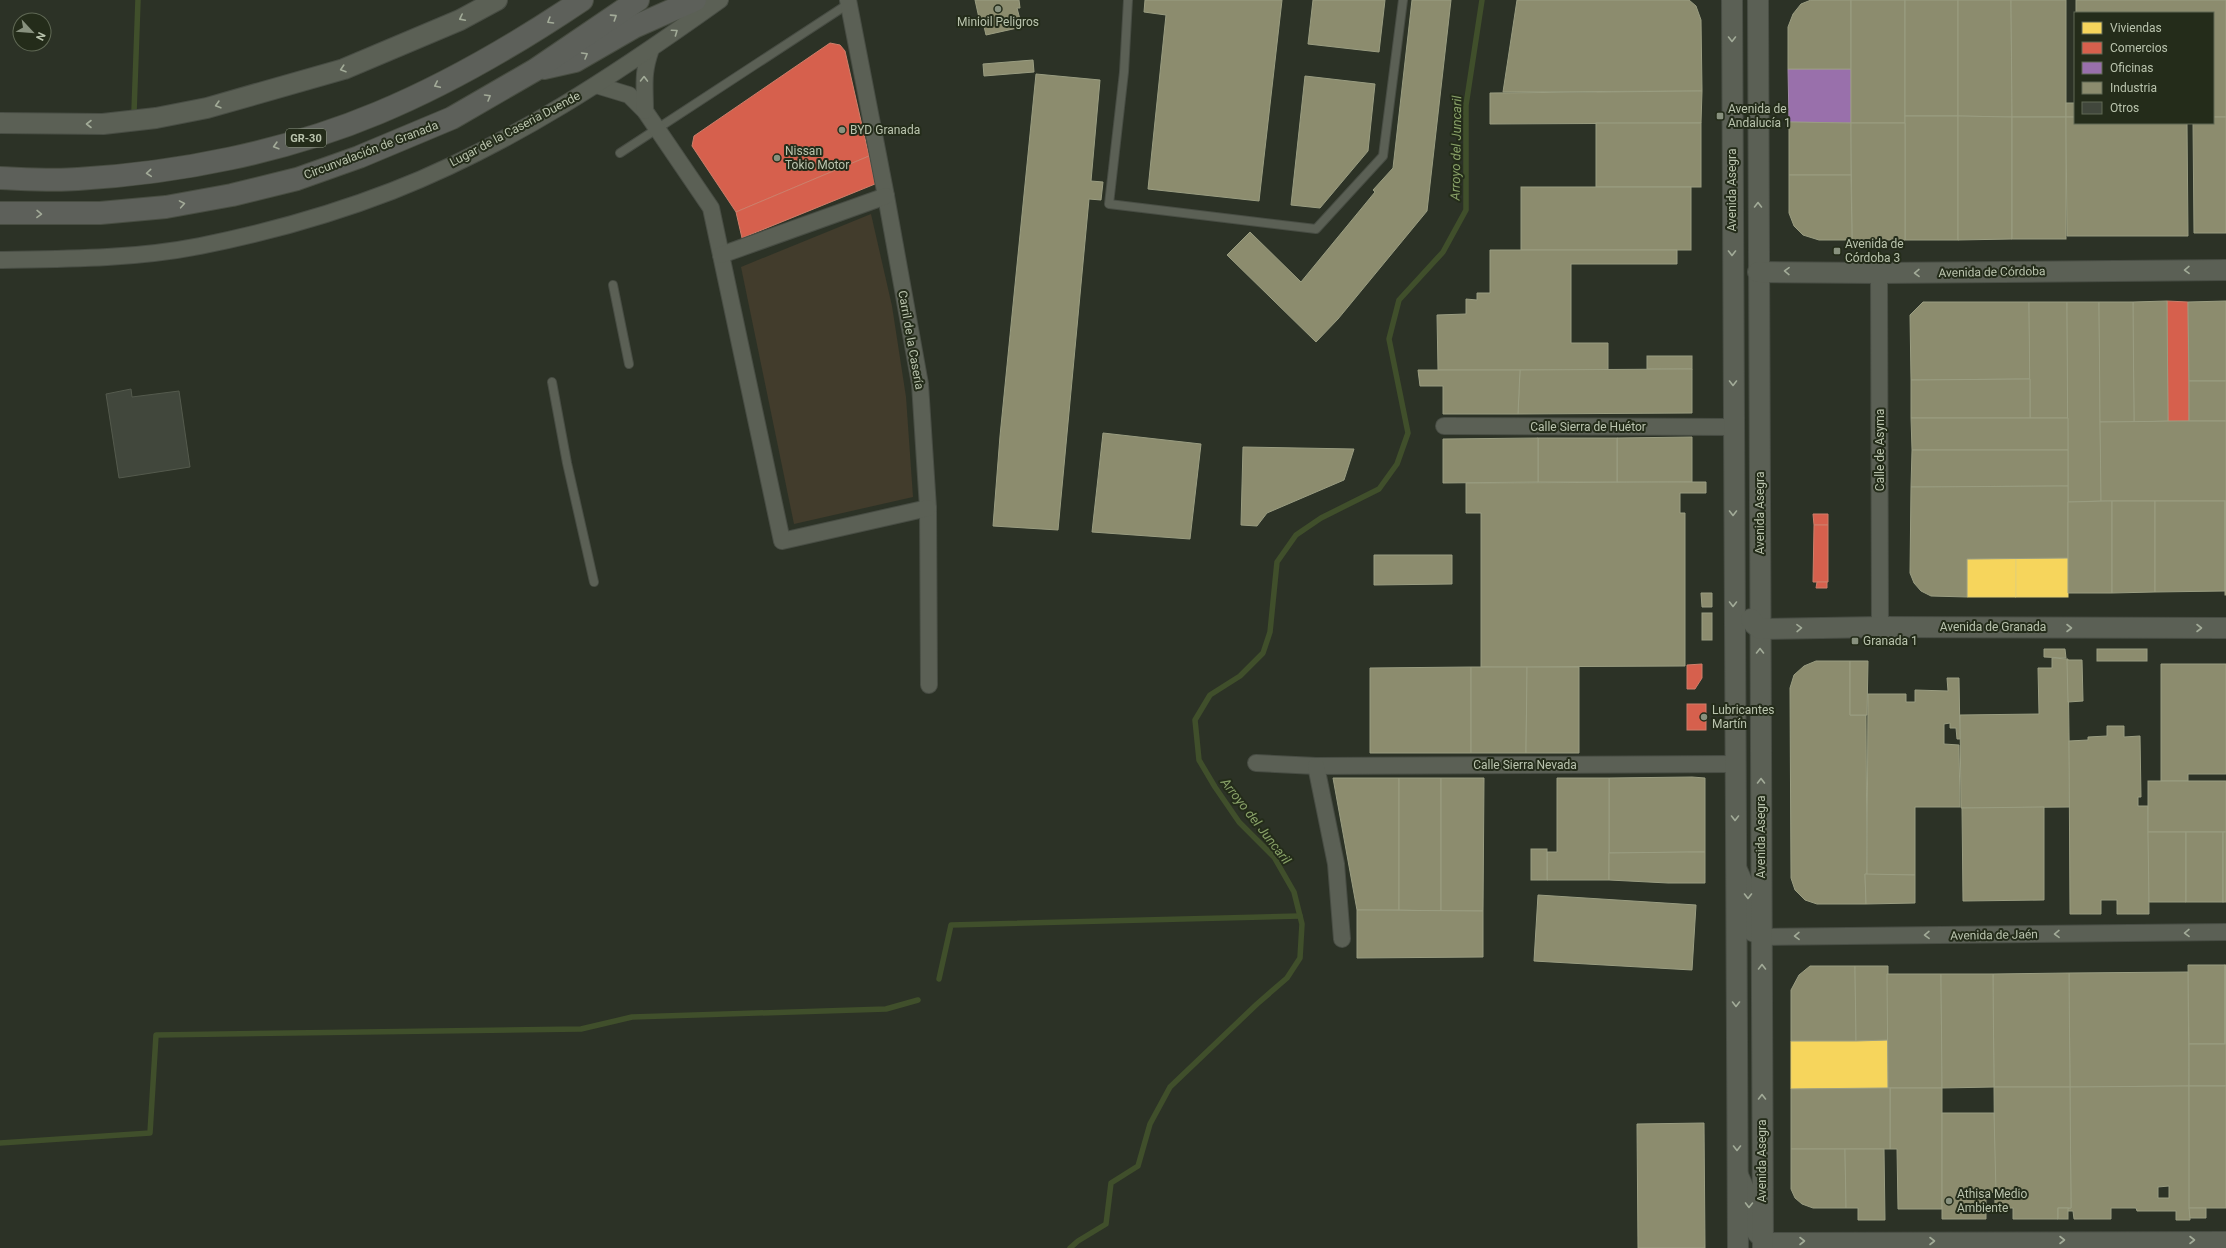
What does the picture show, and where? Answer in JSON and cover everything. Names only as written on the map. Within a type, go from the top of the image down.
[{"type":"highway","name":"GR-30","points":[[0,178],[76,180],[158,172],[229,160],[308,137],[378,113],[463,73],[582,0]]},
{"type":"highway","name":"Circunvalación de Granada","points":[[0,213],[100,213],[166,207],[232,195],[297,178],[359,157],[452,118],[535,70],[638,0]]},
{"type":"highway","points":[[535,70],[575,61],[634,27],[695,0]]},
{"type":"street","points":[[0,122],[103,124],[156,118],[207,108],[344,69],[440,29],[496,0]]},
{"type":"street","name":"Lugar de la Caseria Duende","points":[[0,260],[129,256],[198,246],[296,223],[392,191],[484,148],[602,81],[651,49],[720,0]]},
{"type":"street","name":"Avenida Asegra","points":[[1732,0],[1733,565],[1738,1248]]},
{"type":"street","name":"Avenida Asegra","points":[[1758,0],[1763,1244]]},
{"type":"street","name":"Carril de la Casería","points":[[848,2],[886,196],[920,384],[928,508],[929,685]]},
{"type":"street","points":[[645,111],[643,80],[645,67],[651,49]]},
{"type":"street","points":[[602,81],[629,95],[645,111],[711,208],[782,541],[928,508]]},
{"type":"street","points":[[721,255],[886,196]]},
{"type":"street","name":"Avenida de Córdoba","points":[[1758,272],[1880,273],[2226,270]]},
{"type":"street","points":[[1732,295],[1758,272]]},
{"type":"street","name":"Calle de Asyma","points":[[1880,273],[1880,627]]},
{"type":"street","name":"Calle Sierra de Huétor","points":[[1444,426],[1733,427]]},
{"type":"street","points":[[1733,427],[1760,427]]},
{"type":"street","points":[[1733,565],[1747,588],[1748,609],[1754,624],[1760,629]]},
{"type":"street","name":"Avenida de Granada","points":[[1760,629],[1880,627],[2226,628]]},
{"type":"street","name":"Calle Sierra Nevada","points":[[1256,763],[1316,766],[1735,764]]},
{"type":"street","points":[[1316,766],[1336,864],[1342,939]]},
{"type":"street","points":[[1735,860],[1748,890],[1748,915],[1752,933],[1762,937]]},
{"type":"street","name":"Avenida de Jaén","points":[[1762,937],[2226,932]]},
{"type":"street","points":[[1737,1169],[1749,1198],[1749,1220],[1754,1234],[1763,1244],[2226,1240]]},
{"type":"lane","points":[[1128,0],[1124,72],[1109,204],[1316,229],[1383,156],[1403,0]]},
{"type":"lane","points":[[620,153],[848,2]]},
{"type":"lane","points":[[614,285],[630,364]]},
{"type":"lane","points":[[552,382],[567,464],[594,582]]},
{"type":"shaded area","points":[[871,214],[892,306],[906,397],[913,497],[794,524],[741,267]]},
{"type":"building: Viviendas","points":[[2016,558],[2016,597],[1967,597],[1967,559]]},
{"type":"building: Viviendas","points":[[2016,558],[2068,558],[2068,597],[2016,597]]},
{"type":"building: Viviendas","points":[[1888,1040],[1888,1088],[1791,1089],[1791,1041]]},
{"type":"building: Comercios","points":[[830,43],[840,45],[845,51],[869,156],[736,212],[692,146],[694,136]]},
{"type":"building: Comercios","points":[[869,156],[875,184],[742,238],[736,212]]},
{"type":"building: Comercios","points":[[2167,301],[2188,302],[2189,421],[2168,421]]},
{"type":"building: Comercios","points":[[1813,514],[1828,514],[1828,525],[1814,525]]},
{"type":"building: Comercios","points":[[1814,525],[1828,525],[1828,582],[1813,582]]},
{"type":"building: Comercios","points":[[1817,582],[1827,582],[1827,588],[1816,588]]},
{"type":"building: Comercios","points":[[1702,664],[1702,678],[1695,689],[1687,689],[1687,665]]},
{"type":"building: Comercios","points":[[1687,704],[1706,704],[1706,730],[1687,730]]},
{"type":"building: Oficinas","points":[[1788,69],[1851,69],[1851,123],[1789,122]]},
{"type":"building: Industria","points":[[975,0],[1019,0],[1020,8],[1017,8],[1022,27],[986,35],[982,18],[979,18]]},
{"type":"building: Industria","points":[[1145,0],[1282,0],[1259,201],[1148,189],[1166,15],[1144,12]]},
{"type":"building: Industria","points":[[1313,0],[1385,0],[1379,52],[1308,44]]},
{"type":"building: Industria","points":[[1412,0],[1451,0],[1427,211],[1338,319],[1316,342],[1227,255],[1250,232],[1301,282],[1375,192],[1373,190],[1393,168]]},
{"type":"building: Industria","points":[[1517,0],[1689,0],[1696,6],[1701,20],[1702,91],[1503,92]]},
{"type":"building: Industria","points":[[1811,0],[1851,0],[1851,69],[1788,69],[1788,27],[1793,14],[1801,4]]},
{"type":"building: Industria","points":[[1851,0],[1905,0],[1905,123],[1851,123]]},
{"type":"building: Industria","points":[[1905,0],[1958,0],[1958,116],[1905,116]]},
{"type":"building: Industria","points":[[1958,0],[2011,0],[2012,117],[1958,116]]},
{"type":"building: Industria","points":[[2011,0],[2066,0],[2066,117],[2012,117]]},
{"type":"building: Industria","points":[[2076,0],[2226,0],[2226,117],[2214,117],[2214,12],[2076,12]]},
{"type":"building: Industria","points":[[1033,60],[1034,72],[984,76],[983,64]]},
{"type":"building: Industria","points":[[1036,74],[1100,80],[1091,181],[1103,182],[1101,200],[1089,199],[1058,530],[993,526],[1000,436]]},
{"type":"building: Industria","points":[[1305,76],[1375,84],[1368,151],[1320,208],[1291,205]]},
{"type":"building: Industria","points":[[1702,91],[1701,123],[1490,124],[1490,93]]},
{"type":"building: Industria","points":[[2066,103],[2074,103],[2074,117],[2066,117]]},
{"type":"building: Industria","points":[[1905,116],[1958,116],[1958,240],[1905,240]]},
{"type":"building: Industria","points":[[1958,116],[2012,117],[2012,239],[1958,240]]},
{"type":"building: Industria","points":[[2012,117],[2066,117],[2066,239],[2012,239]]},
{"type":"building: Industria","points":[[2066,117],[2074,117],[2074,124],[2187,124],[2188,236],[2067,236]]},
{"type":"building: Industria","points":[[2214,117],[2226,117],[2226,233],[2194,233],[2193,124],[2214,124]]},
{"type":"building: Industria","points":[[1789,122],[1851,123],[1851,175],[1789,175]]},
{"type":"building: Industria","points":[[1596,123],[1701,123],[1701,187],[1596,187]]},
{"type":"building: Industria","points":[[1851,123],[1905,123],[1905,240],[1852,240]]},
{"type":"building: Industria","points":[[1789,175],[1851,175],[1852,240],[1819,240],[1803,235],[1794,226],[1789,213]]},
{"type":"building: Industria","points":[[1521,187],[1691,187],[1691,250],[1521,250]]},
{"type":"building: Industria","points":[[1490,250],[1677,250],[1677,264],[1571,264],[1571,343],[1608,343],[1608,370],[1438,370],[1437,315],[1466,314],[1466,299],[1477,300],[1477,293],[1490,293]]},
{"type":"building: Industria","points":[[2167,301],[2168,421],[2134,422],[2133,302]]},
{"type":"building: Industria","points":[[2226,301],[2226,381],[2189,381],[2188,302]]},
{"type":"building: Industria","points":[[1923,302],[2029,302],[2030,379],[1911,380],[1910,315]]},
{"type":"building: Industria","points":[[2029,302],[2067,302],[2068,418],[2030,418]]},
{"type":"building: Industria","points":[[2067,302],[2099,302],[2101,501],[2068,502]]},
{"type":"building: Industria","points":[[2099,302],[2133,302],[2134,422],[2100,422]]},
{"type":"building: Industria","points":[[1647,356],[1692,356],[1692,369],[1647,369]]},
{"type":"building: Industria","points":[[1692,369],[1692,413],[1518,414],[1520,370]]},
{"type":"building: Industria","points":[[1418,370],[1520,370],[1518,414],[1443,414],[1443,386],[1420,386]]},
{"type":"building: Industria","points":[[2030,379],[2030,418],[1911,418],[1911,380]]},
{"type":"building: Industria","points":[[2189,381],[2226,381],[2226,421],[2189,421]]},
{"type":"building: Industria","points":[[1911,418],[2068,418],[2068,450],[1912,450]]},
{"type":"building: Industria","points":[[2226,421],[2226,501],[2101,501],[2100,422]]},
{"type":"building: Industria","points":[[1103,433],[1201,444],[1190,539],[1092,532]]},
{"type":"building: Industria","points":[[1692,437],[1692,482],[1617,482],[1617,438]]},
{"type":"building: Industria","points":[[1538,438],[1617,438],[1617,482],[1538,482]]},
{"type":"building: Industria","points":[[1538,438],[1538,482],[1443,483],[1443,439]]},
{"type":"building: Industria","points":[[1243,447],[1354,449],[1344,480],[1267,513],[1257,526],[1241,525]]},
{"type":"building: Industria","points":[[1912,450],[2068,450],[2068,486],[1911,487]]},
{"type":"building: Industria","points":[[1706,482],[1706,493],[1680,493],[1680,513],[1685,513],[1685,666],[1481,667],[1481,513],[1466,513],[1466,483]]},
{"type":"building: Industria","points":[[2068,486],[2068,558],[1967,559],[1967,597],[1931,596],[1921,591],[1914,583],[1910,573],[1911,487]]},
{"type":"building: Industria","points":[[2112,501],[2112,593],[2068,593],[2068,502]]},
{"type":"building: Industria","points":[[2112,501],[2155,501],[2155,592],[2112,593]]},
{"type":"building: Industria","points":[[2155,501],[2225,501],[2225,591],[2155,592]]},
{"type":"building: Industria","points":[[2226,501],[2226,595],[2225,595]]},
{"type":"building: Industria","points":[[1374,555],[1452,555],[1452,584],[1374,585]]},
{"type":"building: Industria","points":[[1701,593],[1712,593],[1712,607],[1702,607]]},
{"type":"building: Industria","points":[[1702,613],[1712,613],[1712,640],[1702,640]]},
{"type":"building: Industria","points":[[2044,649],[2065,649],[2066,658],[2044,657]]},
{"type":"building: Industria","points":[[2097,649],[2147,649],[2147,661],[2097,661]]},
{"type":"building: Industria","points":[[2052,658],[2068,659],[2070,807],[1961,808],[1960,715],[2039,714],[2038,668],[2052,668]]},
{"type":"building: Industria","points":[[2067,660],[2082,660],[2083,701],[2068,702]]},
{"type":"building: Industria","points":[[1816,661],[1850,661],[1850,715],[1866,715],[1866,904],[1817,904],[1805,900],[1795,890],[1791,878],[1790,688],[1794,675],[1804,666]]},
{"type":"building: Industria","points":[[1850,661],[1868,661],[1867,715],[1850,715]]},
{"type":"building: Industria","points":[[2161,664],[2226,664],[2226,774],[2188,774],[2188,781],[2161,781]]},
{"type":"building: Industria","points":[[1471,667],[1471,753],[1370,753],[1370,668]]},
{"type":"building: Industria","points":[[1471,667],[1527,667],[1526,753],[1471,753]]},
{"type":"building: Industria","points":[[1527,667],[1579,667],[1579,753],[1526,753]]},
{"type":"building: Industria","points":[[1947,678],[1959,678],[1960,739],[1957,739],[1956,728],[1950,728],[1950,723],[1944,724],[1944,744],[1959,745],[1960,807],[1915,807],[1915,875],[1867,875],[1868,694],[1906,694],[1906,702],[1915,702],[1915,690],[1948,691]]},
{"type":"building: Industria","points":[[2107,726],[2124,726],[2124,737],[2140,736],[2141,797],[2138,797],[2138,806],[2148,806],[2149,914],[2117,914],[2117,900],[2101,900],[2101,914],[2070,914],[2069,741],[2088,740],[2088,737],[2107,736]]},
{"type":"building: Industria","points":[[1333,778],[1399,778],[1399,910],[1357,910]]},
{"type":"building: Industria","points":[[1399,778],[1441,778],[1441,911],[1399,910]]},
{"type":"building: Industria","points":[[1441,778],[1484,778],[1483,911],[1441,911]]},
{"type":"building: Industria","points":[[1557,778],[1609,778],[1609,880],[1547,880],[1547,852],[1557,852]]},
{"type":"building: Industria","points":[[1609,778],[1705,778],[1705,852],[1609,853]]},
{"type":"building: Industria","points":[[2148,781],[2226,781],[2226,832],[2148,832]]},
{"type":"building: Industria","points":[[2044,807],[2044,900],[1963,901],[1962,808]]},
{"type":"building: Industria","points":[[2148,832],[2186,832],[2186,902],[2149,902]]},
{"type":"building: Industria","points":[[2186,832],[2223,832],[2223,902],[2186,902]]},
{"type":"building: Industria","points":[[2223,832],[2226,832],[2226,902],[2223,902]]},
{"type":"building: Industria","points":[[1531,849],[1547,849],[1547,880],[1531,880]]},
{"type":"building: Industria","points":[[1705,852],[1705,883],[1609,880],[1609,853]]},
{"type":"building: Industria","points":[[1865,874],[1915,875],[1915,903],[1866,904]]},
{"type":"building: Industria","points":[[1538,895],[1696,905],[1692,970],[1534,961]]},
{"type":"building: Industria","points":[[1357,910],[1483,911],[1483,957],[1357,958]]},
{"type":"building: Industria","points":[[2188,965],[2225,965],[2225,1044],[2189,1044]]},
{"type":"building: Industria","points":[[2226,965],[2226,1044],[2225,1044]]},
{"type":"building: Industria","points":[[1810,966],[1855,966],[1856,1041],[1791,1041],[1791,990],[1799,975]]},
{"type":"building: Industria","points":[[1855,966],[1888,966],[1888,1040],[1856,1041]]},
{"type":"building: Industria","points":[[2188,972],[2189,1086],[2070,1087],[2069,973]]},
{"type":"building: Industria","points":[[2069,973],[2070,1087],[1994,1087],[1993,974]]},
{"type":"building: Industria","points":[[1887,974],[1941,974],[1942,1088],[1888,1088]]},
{"type":"building: Industria","points":[[1941,974],[1993,974],[1994,1087],[1942,1088]]},
{"type":"building: Industria","points":[[2189,1044],[2226,1044],[2226,1086],[2189,1086]]},
{"type":"building: Industria","points":[[2189,1086],[2190,1220],[2176,1220],[2176,1211],[2137,1211],[2136,1208],[2111,1208],[2111,1219],[2074,1219],[2073,1211],[2067,1211],[2068,1208],[2071,1208],[2070,1087]],"holes":[[[2169,1186],[2169,1198],[2158,1198],[2158,1187]]]},
{"type":"building: Industria","points":[[2189,1086],[2226,1086],[2226,1208],[2189,1208]]},
{"type":"building: Industria","points":[[1994,1087],[2070,1087],[2071,1208],[2058,1208],[2058,1219],[2013,1219],[2013,1208],[1995,1208]]},
{"type":"building: Industria","points":[[1890,1088],[1942,1088],[1942,1209],[1898,1209],[1897,1149],[1890,1149]]},
{"type":"building: Industria","points":[[1890,1088],[1890,1149],[1791,1149],[1791,1089]]},
{"type":"building: Industria","points":[[1942,1113],[1994,1113],[1996,1192],[1986,1193],[1986,1219],[1942,1219]]},
{"type":"building: Industria","points":[[1704,1123],[1705,1248],[1638,1248],[1637,1124]]},
{"type":"building: Industria","points":[[1791,1149],[1845,1149],[1846,1208],[1813,1208],[1802,1204],[1795,1198],[1791,1189]]},
{"type":"building: Industria","points":[[1845,1149],[1884,1149],[1885,1220],[1858,1220],[1858,1208],[1846,1208]]},
{"type":"building: Industria","points":[[2058,1208],[2068,1208],[2068,1219],[2058,1219]]},
{"type":"building: Industria","points":[[2189,1208],[2206,1208],[2206,1218],[2190,1218]]},
{"type":"building: Otros","points":[[131,389],[132,397],[179,391],[190,467],[119,478],[106,394]]},
{"type":"waterway","points":[[134,112],[138,0]]},
{"type":"waterway","name":"Arroyo del Juncaril","points":[[1070,1248],[1078,1241],[1106,1224],[1111,1183],[1138,1166],[1150,1124],[1170,1087],[1257,1004],[1287,978],[1300,958],[1302,924],[1294,892],[1274,857],[1239,822],[1199,760],[1195,720],[1210,695],[1240,676],[1263,653],[1270,632],[1277,562],[1296,535],[1321,518],[1379,489],[1397,464],[1408,433],[1389,339],[1399,300],[1443,252],[1466,210],[1466,105],[1482,0]]},
{"type":"waterway","points":[[939,979],[951,925],[1300,916]]},
{"type":"waterway","points":[[0,1143],[150,1133],[156,1035],[581,1029],[632,1017],[886,1009],[918,1000]]},
{"type":"place","name":"Minioil Peligros","points":[[998,9]]},
{"type":"place","name":"Avenida de Andalucía 1","points":[[1720,116]]},
{"type":"place","name":"BYD Granada","points":[[842,130]]},
{"type":"place","name":"Nissan Tokio Motor","points":[[777,158]]},
{"type":"place","name":"Avenida de Córdoba 3","points":[[1837,251]]},
{"type":"place","name":"Granada 1","points":[[1855,641]]},
{"type":"place","name":"Lubricantes Martín","points":[[1704,717]]},
{"type":"place","name":"Athisa Medio Ambiente","points":[[1949,1201]]}]
